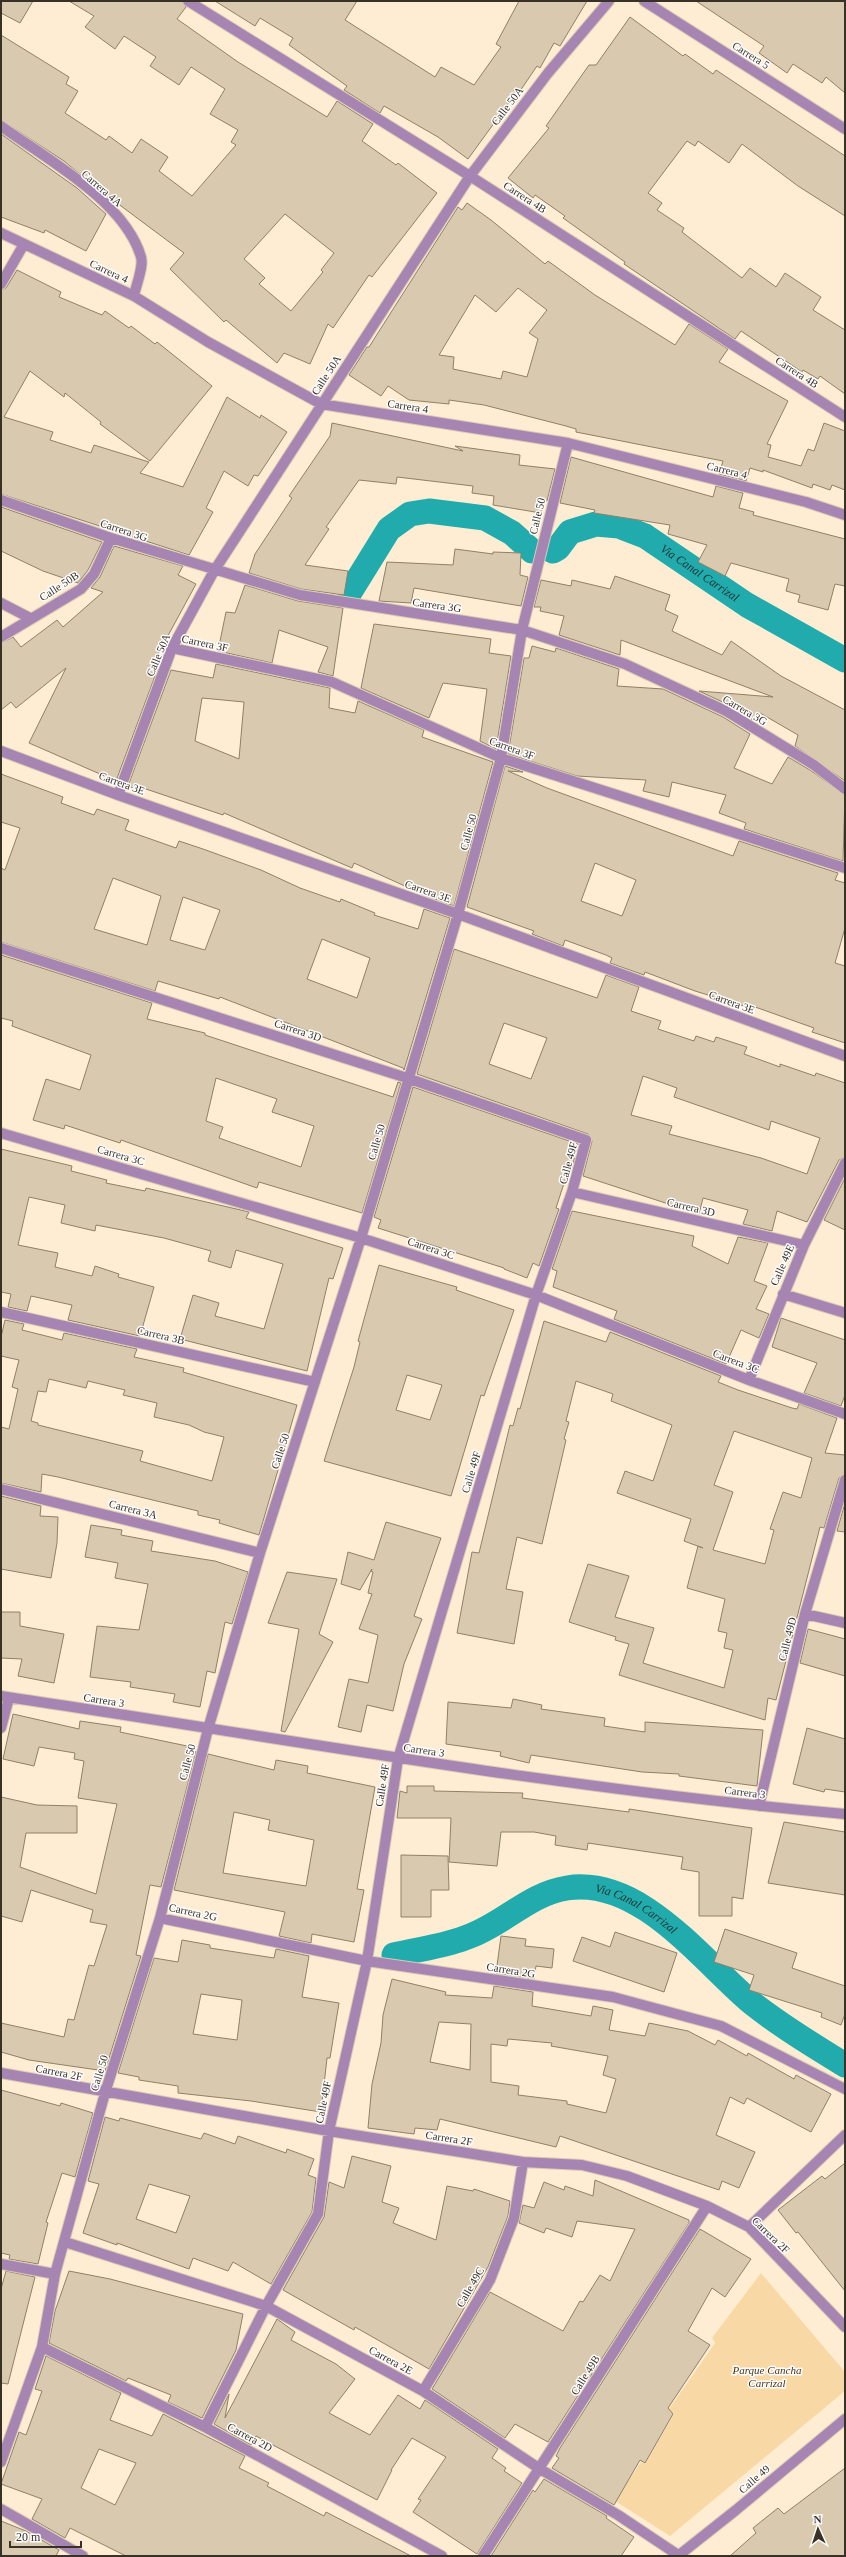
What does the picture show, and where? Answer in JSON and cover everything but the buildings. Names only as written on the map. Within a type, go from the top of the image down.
[{"type":"street","name":"Carrera 4B","points":[[188,1],[470,176],[845,417]]},
{"type":"street","name":"Calle 50A","points":[[118,795],[172,648],[214,571],[470,176],[548,73],[609,1]]},
{"type":"street","name":"Carrera 5","points":[[644,1],[845,129]]},
{"type":"street","name":"Carrera 4A","points":[[1,126],[92,192],[124,224],[141,258],[134,296]]},
{"type":"street","name":"Carrera 4","points":[[1,233],[134,296],[208,342],[321,404],[568,443],[806,502],[845,515]]},
{"type":"street","points":[[1,284],[24,244]]},
{"type":"street","name":"Calle 50","points":[[1,2462],[42,2347],[55,2274],[105,2093],[160,1918],[208,1729],[260,1553],[361,1238],[407,1078],[458,914],[501,758],[522,630],[568,443]]},
{"type":"street","name":"Carrera 3G","points":[[1,500],[214,571],[300,595],[522,630],[626,664],[726,711],[814,765],[845,790]]},
{"type":"street","name":"Calle 50B","points":[[1,637],[30,618],[82,589],[94,574],[112,538]]},
{"type":"street","points":[[1,602],[30,618]]},
{"type":"street","name":"Carrera 3F","points":[[172,648],[332,682],[501,758],[845,868]]},
{"type":"street","name":"Carrera 3E","points":[[1,751],[118,795],[458,914],[845,1056]]},
{"type":"street","name":"Carrera 3D","points":[[1,948],[407,1078],[586,1140]]},
{"type":"street","name":"Carrera 3C","points":[[1,1133],[361,1238],[536,1295],[749,1380],[845,1414]]},
{"type":"street","name":"Calle 49F","points":[[205,2427],[266,2306],[318,2214],[329,2131],[366,1960],[398,1758],[536,1295],[572,1192],[586,1140]]},
{"type":"street","name":"Calle 49E","points":[[749,1380],[804,1245],[845,1163]]},
{"type":"street","name":"Carrera 3D","points":[[572,1192],[804,1245]]},
{"type":"street","points":[[783,1294],[845,1313]]},
{"type":"street","name":"Carrera 3B","points":[[1,1312],[315,1382]]},
{"type":"street","name":"Calle 49D","points":[[759,1806],[805,1614],[845,1480]]},
{"type":"street","name":"Carrera 3A","points":[[1,1489],[260,1553]]},
{"type":"street","points":[[805,1614],[845,1624]]},
{"type":"street","points":[[1,1728],[5,1697]]},
{"type":"street","name":"Carrera 3","points":[[5,1697],[398,1758],[759,1806],[845,1814]]},
{"type":"street","name":"Carrera 2G","points":[[160,1918],[366,1960],[613,1998],[721,2026],[845,2089]]},
{"type":"street","name":"Carrera 2F","points":[[1,2074],[329,2131],[523,2162],[582,2165],[627,2176],[707,2206],[748,2227],[845,2327]]},
{"type":"street","points":[[748,2227],[845,2135]]},
{"type":"street","name":"Calle 49C","points":[[423,2391],[490,2280],[514,2218],[523,2162]]},
{"type":"street","name":"Calle 49B","points":[[483,2556],[707,2206]]},
{"type":"street","name":"Carrera 2E","points":[[65,2242],[266,2306],[423,2391],[540,2469],[618,2515],[678,2556]]},
{"type":"street","points":[[1,2264],[55,2274]]},
{"type":"street","name":"Carrera 2D","points":[[42,2347],[205,2427],[442,2556]]},
{"type":"street","name":"Calle 49","points":[[678,2556],[736,2510],[845,2419]]},
{"type":"street","points":[[1,2509],[83,2556]]},
{"type":"green space","name":"Parque Cancha Carrizal","points":[[761,2273],[845,2372],[845,2391],[670,2536],[615,2501],[641,2462],[645,2464],[674,2414],[669,2409],[715,2343],[712,2338]]},
{"type":"waterway","name":"Via Canal Carrizal","points":[[350,592],[389,529],[410,514],[429,511],[485,518],[512,533],[532,551]]},
{"type":"waterway","name":"Via Canal Carrizal","points":[[553,551],[558,548],[570,532],[596,524],[619,526],[645,536],[747,605],[845,660]]},
{"type":"waterway","name":"Via Canal Carrizal","points":[[394,1955],[442,1945],[470,1936],[495,1924],[529,1902],[553,1891],[567,1888],[594,1888],[620,1895],[644,1908],[668,1925],[691,1945],[752,2003],[786,2028],[845,2065]]}]
